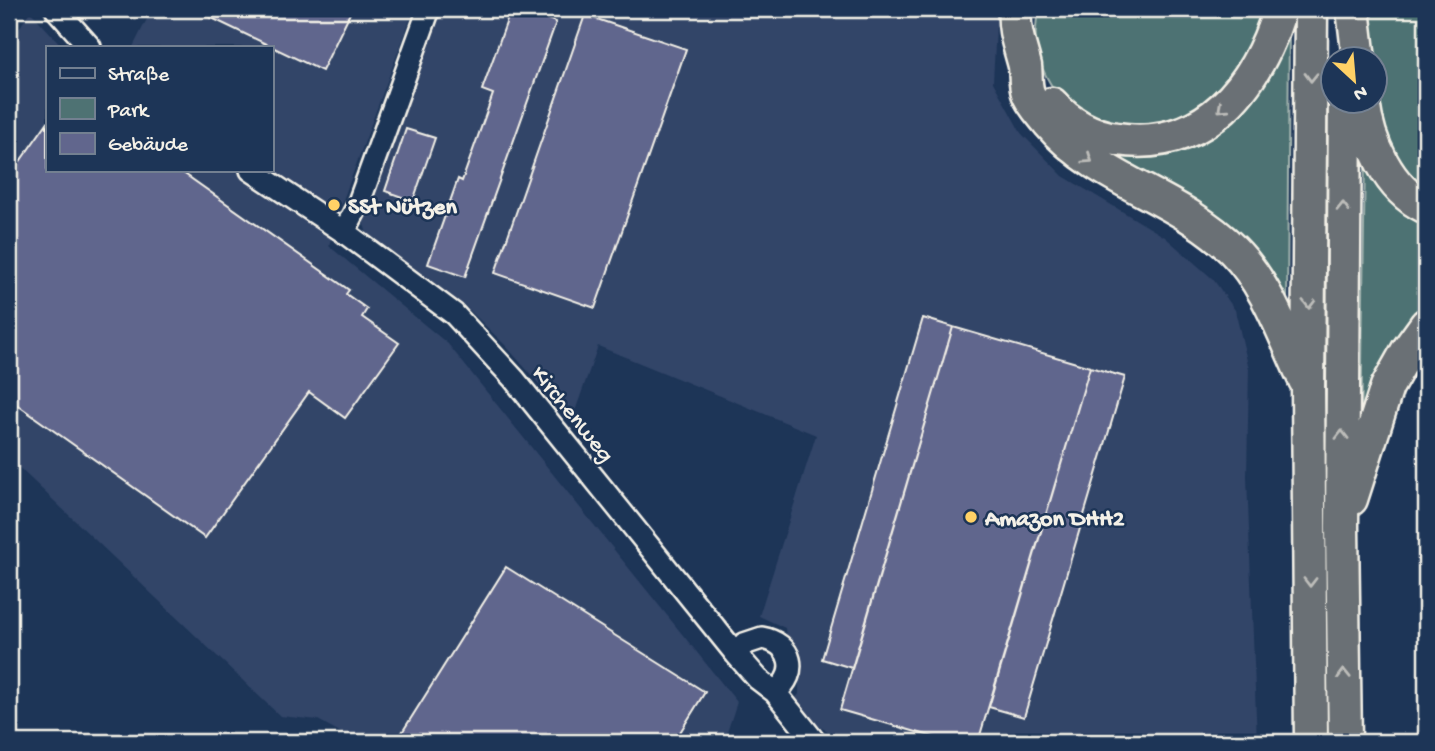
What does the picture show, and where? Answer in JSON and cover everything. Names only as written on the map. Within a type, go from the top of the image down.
[{"type":"highway","points":[[1015,9],[1017,42],[1024,66],[1027,92],[1036,107],[1063,140],[1079,153],[1115,176],[1200,222],[1245,262],[1264,292],[1308,388]]},
{"type":"highway","points":[[1024,66],[1055,107],[1081,128],[1109,138],[1137,142],[1171,138],[1191,131],[1210,119],[1242,86],[1261,57],[1275,28],[1280,9]]},
{"type":"highway","points":[[1311,9],[1308,388],[1311,742]]},
{"type":"highway","points":[[1345,46],[1346,9]]},
{"type":"highway","points":[[1353,9],[1357,46]]},
{"type":"highway","points":[[1345,116],[1342,527],[1345,742]]},
{"type":"highway","points":[[1365,116],[1377,153],[1396,185],[1426,207]]},
{"type":"highway","points":[[1342,527],[1387,387],[1408,349],[1426,325]]},
{"type":"street","points":[[55,9],[89,46]]},
{"type":"street","points":[[344,232],[358,205],[429,9]]},
{"type":"street","name":"Kirchenweg","points":[[254,172],[432,295],[480,340],[736,654],[758,680],[775,692],[815,742]]},
{"type":"street","points":[[736,654],[752,639],[762,638],[779,644],[786,651],[790,669],[783,686],[775,692]]},
{"type":"shaded area","points":[[152,9],[414,9],[339,211],[329,246],[448,344],[737,702],[724,742],[358,742],[318,720],[280,716],[9,458],[9,45],[30,11],[62,46],[46,46],[46,172],[273,172],[273,46],[134,46]]},
{"type":"shaded area","points":[[434,9],[997,9],[993,82],[1021,133],[1063,176],[1165,237],[1213,279],[1235,310],[1249,369],[1247,476],[1257,742],[839,742],[831,733],[809,721],[791,703],[799,694],[799,682],[792,680],[785,628],[759,616],[816,435],[598,346],[573,417],[554,401],[505,345],[464,305],[376,245],[368,236],[363,207]]},
{"type":"green space","points":[[1039,9],[1270,9],[1227,89],[1172,130],[1100,123],[1090,119],[1059,95],[1050,83],[1038,55],[1036,24]]},
{"type":"green space","points":[[1371,9],[1426,9],[1426,195],[1398,170],[1381,116],[1390,116],[1390,46],[1372,46]]},
{"type":"green space","points":[[1289,21],[1287,314],[1078,136],[1171,149]]},
{"type":"green space","points":[[1365,153],[1426,219],[1426,309],[1392,351],[1361,441]]},
{"type":"building","points":[[193,9],[352,9],[322,71]]},
{"type":"building","points":[[511,9],[520,9],[556,22],[465,277],[428,264],[458,179],[462,181],[493,94],[482,90]]},
{"type":"building","points":[[585,15],[686,49],[595,308],[495,273]]},
{"type":"building","points":[[46,124],[46,172],[182,172],[349,290],[346,294],[367,309],[362,317],[399,343],[345,418],[309,392],[205,538],[9,399],[9,177]]},
{"type":"building","points":[[406,129],[435,138],[413,201],[385,191]]},
{"type":"building","points":[[923,318],[953,327],[852,668],[822,659]]},
{"type":"building","name":"Amazon DHH2","points":[[953,327],[1090,367],[978,742],[951,742],[840,710]]},
{"type":"building","points":[[1090,367],[1125,377],[1024,717],[989,707]]},
{"type":"building","points":[[506,567],[705,692],[674,742],[396,742]]},
{"type":"place","name":"SSt Nützen","points":[[334,205]]},
{"type":"place","name":"Amazon DHH2","points":[[971,517]]}]
